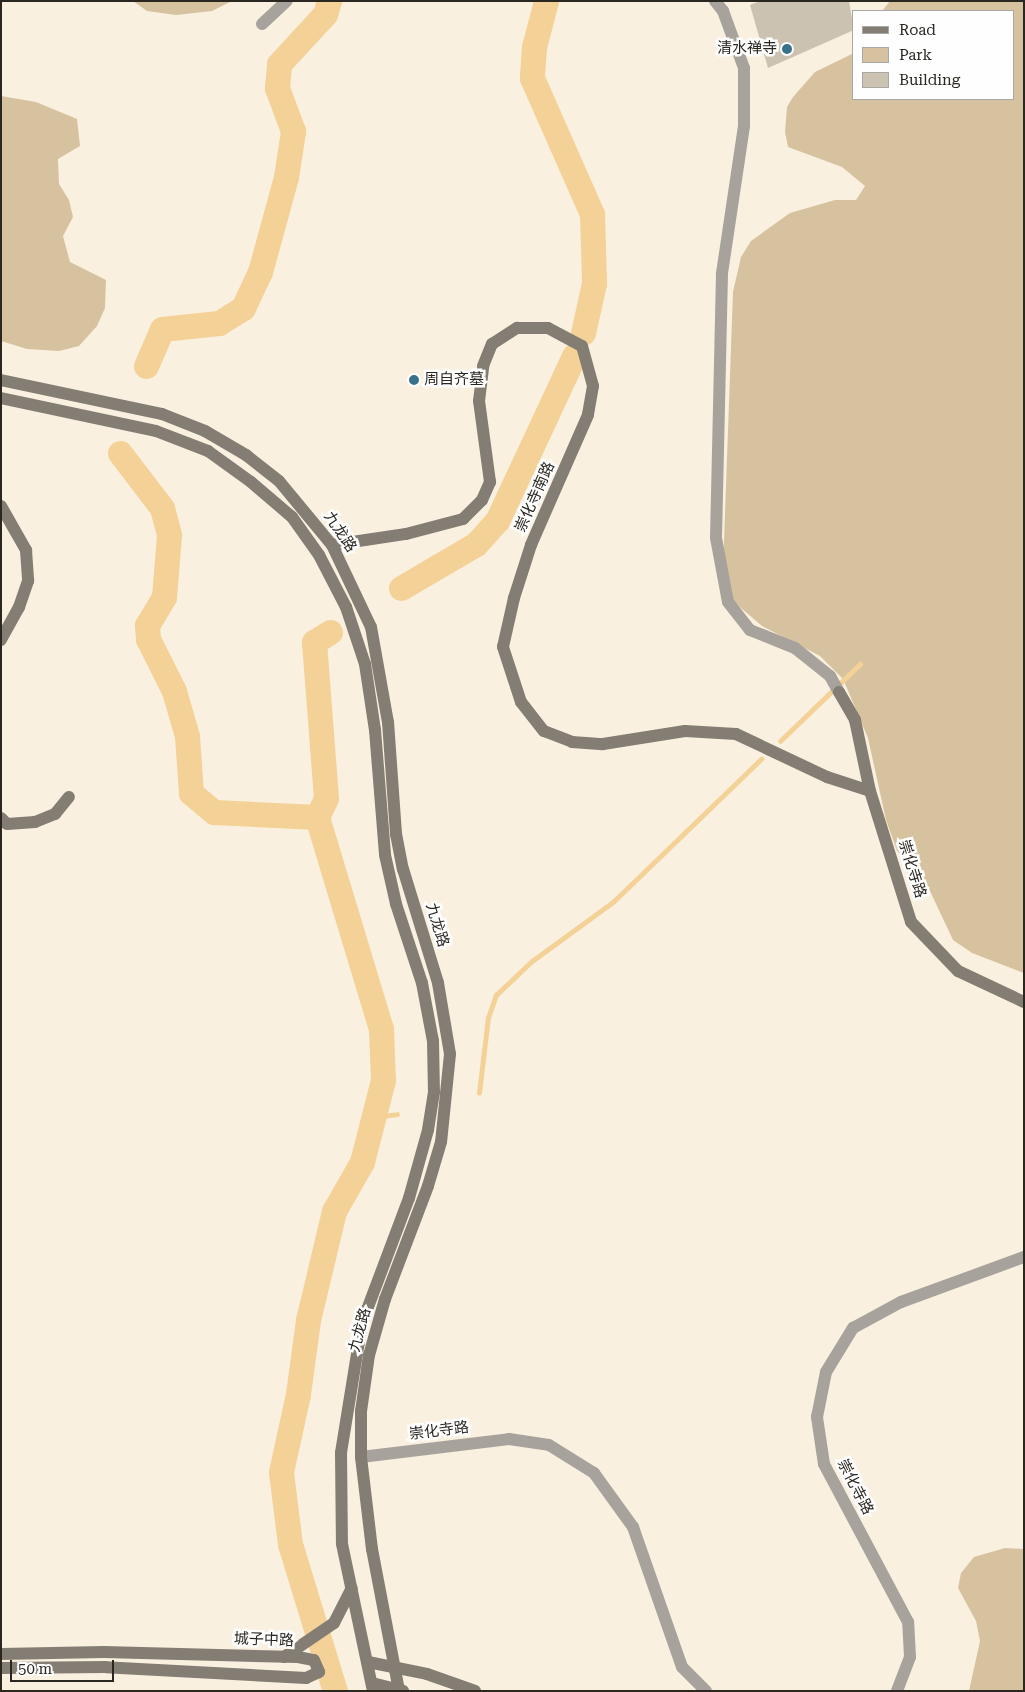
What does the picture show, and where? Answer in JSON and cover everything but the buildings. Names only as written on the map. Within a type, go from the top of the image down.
[{"type":"main road","name":"崇化寺南路","points":[[332,546],[406,534],[463,519],[482,500],[490,482],[479,401],[482,366],[492,344],[517,328],[548,328],[582,346],[593,386],[588,415],[531,545],[514,598],[503,647],[521,702],[544,731],[572,742],[603,744],[685,731],[736,734],[827,777],[870,791]]},
{"type":"main road","name":"九龙路","points":[[1,380],[162,414],[205,431],[246,455],[279,481],[332,546],[351,580],[373,637],[388,722],[396,834],[403,869],[438,984],[450,1054],[441,1142],[369,1355],[360,1411],[361,1457],[372,1549],[397,1666],[400,1690]]},
{"type":"main road","name":"九龙路","points":[[1,398],[156,431],[208,451],[252,482],[292,517],[320,555],[346,606],[365,664],[375,730],[385,855],[396,904],[422,983],[433,1041],[434,1092],[428,1130],[409,1198],[362,1323],[350,1381],[341,1453],[342,1544],[373,1687]]},
{"type":"main road","points":[[1,506],[26,550],[28,581],[19,607],[1,640]]},
{"type":"main road","name":"崇化寺路","points":[[836,687],[855,720],[870,791],[911,922],[958,971],[1024,1002]]},
{"type":"main road","points":[[1,818],[7,824],[35,822],[55,814],[69,797]]},
{"type":"main road","points":[[284,1657],[334,1623],[352,1588]]},
{"type":"main road","name":"城子中路","points":[[1,1654],[104,1652],[284,1657],[314,1660],[319,1672],[306,1678],[106,1667],[1,1668]]},
{"type":"main road","points":[[368,1662],[397,1666],[475,1691]]},
{"type":"main road","points":[[373,1687],[400,1690]]},
{"type":"street","points":[[262,24],[287,1]]},
{"type":"street","points":[[715,1],[723,11],[744,68],[744,126],[722,274],[716,538],[728,602],[750,630],[795,648],[836,687]]},
{"type":"street","name":"崇化寺路","points":[[897,1691],[910,1657],[908,1622],[824,1464],[817,1418],[826,1372],[853,1328],[901,1302],[1024,1257]]},
{"type":"street","name":"崇化寺路","points":[[361,1457],[509,1439],[549,1445],[594,1473],[633,1527],[682,1667],[706,1691]]},
{"type":"green space","points":[[133,1],[232,1],[212,11],[176,15],[147,11]]},
{"type":"green space","points":[[890,1],[1024,1],[1024,973],[972,953],[953,940],[930,891],[910,860],[897,851],[886,820],[868,738],[843,679],[820,656],[762,626],[727,596],[723,569],[733,292],[741,257],[751,241],[790,213],[835,200],[856,200],[865,186],[842,167],[788,147],[785,132],[787,107],[793,97],[815,72],[852,54],[852,100],[1015,100],[1015,10],[883,10]]},
{"type":"green space","points":[[1,96],[36,102],[77,119],[80,146],[58,159],[59,184],[69,200],[73,217],[63,236],[70,262],[106,280],[105,308],[97,326],[79,346],[59,351],[27,349],[1,341]]},
{"type":"green space","points":[[1005,1548],[1024,1549],[1024,1691],[969,1691],[980,1641],[976,1621],[958,1588],[961,1573],[974,1557]]},
{"type":"waterway","points":[[146,366],[162,329],[219,323],[243,308],[260,272],[286,177],[293,131],[277,88],[279,64],[325,14],[329,1]]},
{"type":"waterway","points":[[546,1],[534,47],[532,78],[592,214],[594,283],[583,333]]},
{"type":"waterway","points":[[401,588],[476,544],[497,521],[574,356]]},
{"type":"waterway","points":[[120,453],[162,508],[169,535],[164,597],[147,625],[148,639],[174,691],[187,736],[191,793],[214,812],[317,817]]},
{"type":"waterway","points":[[330,632],[314,642],[326,798],[317,817],[381,1029],[383,1080],[362,1162],[334,1211],[308,1320],[298,1394],[281,1472],[290,1544],[335,1691]]},
{"type":"waterway","points":[[780,741],[860,664]]},
{"type":"waterway","points":[[479,1093],[488,1018],[496,995],[532,961],[613,902],[761,759]]},
{"type":"waterway","points":[[374,1117],[397,1114]]},
{"type":"place","name":"清水禅寺","points":[[787,49]]},
{"type":"place","name":"周自齐墓","points":[[414,380]]}]
